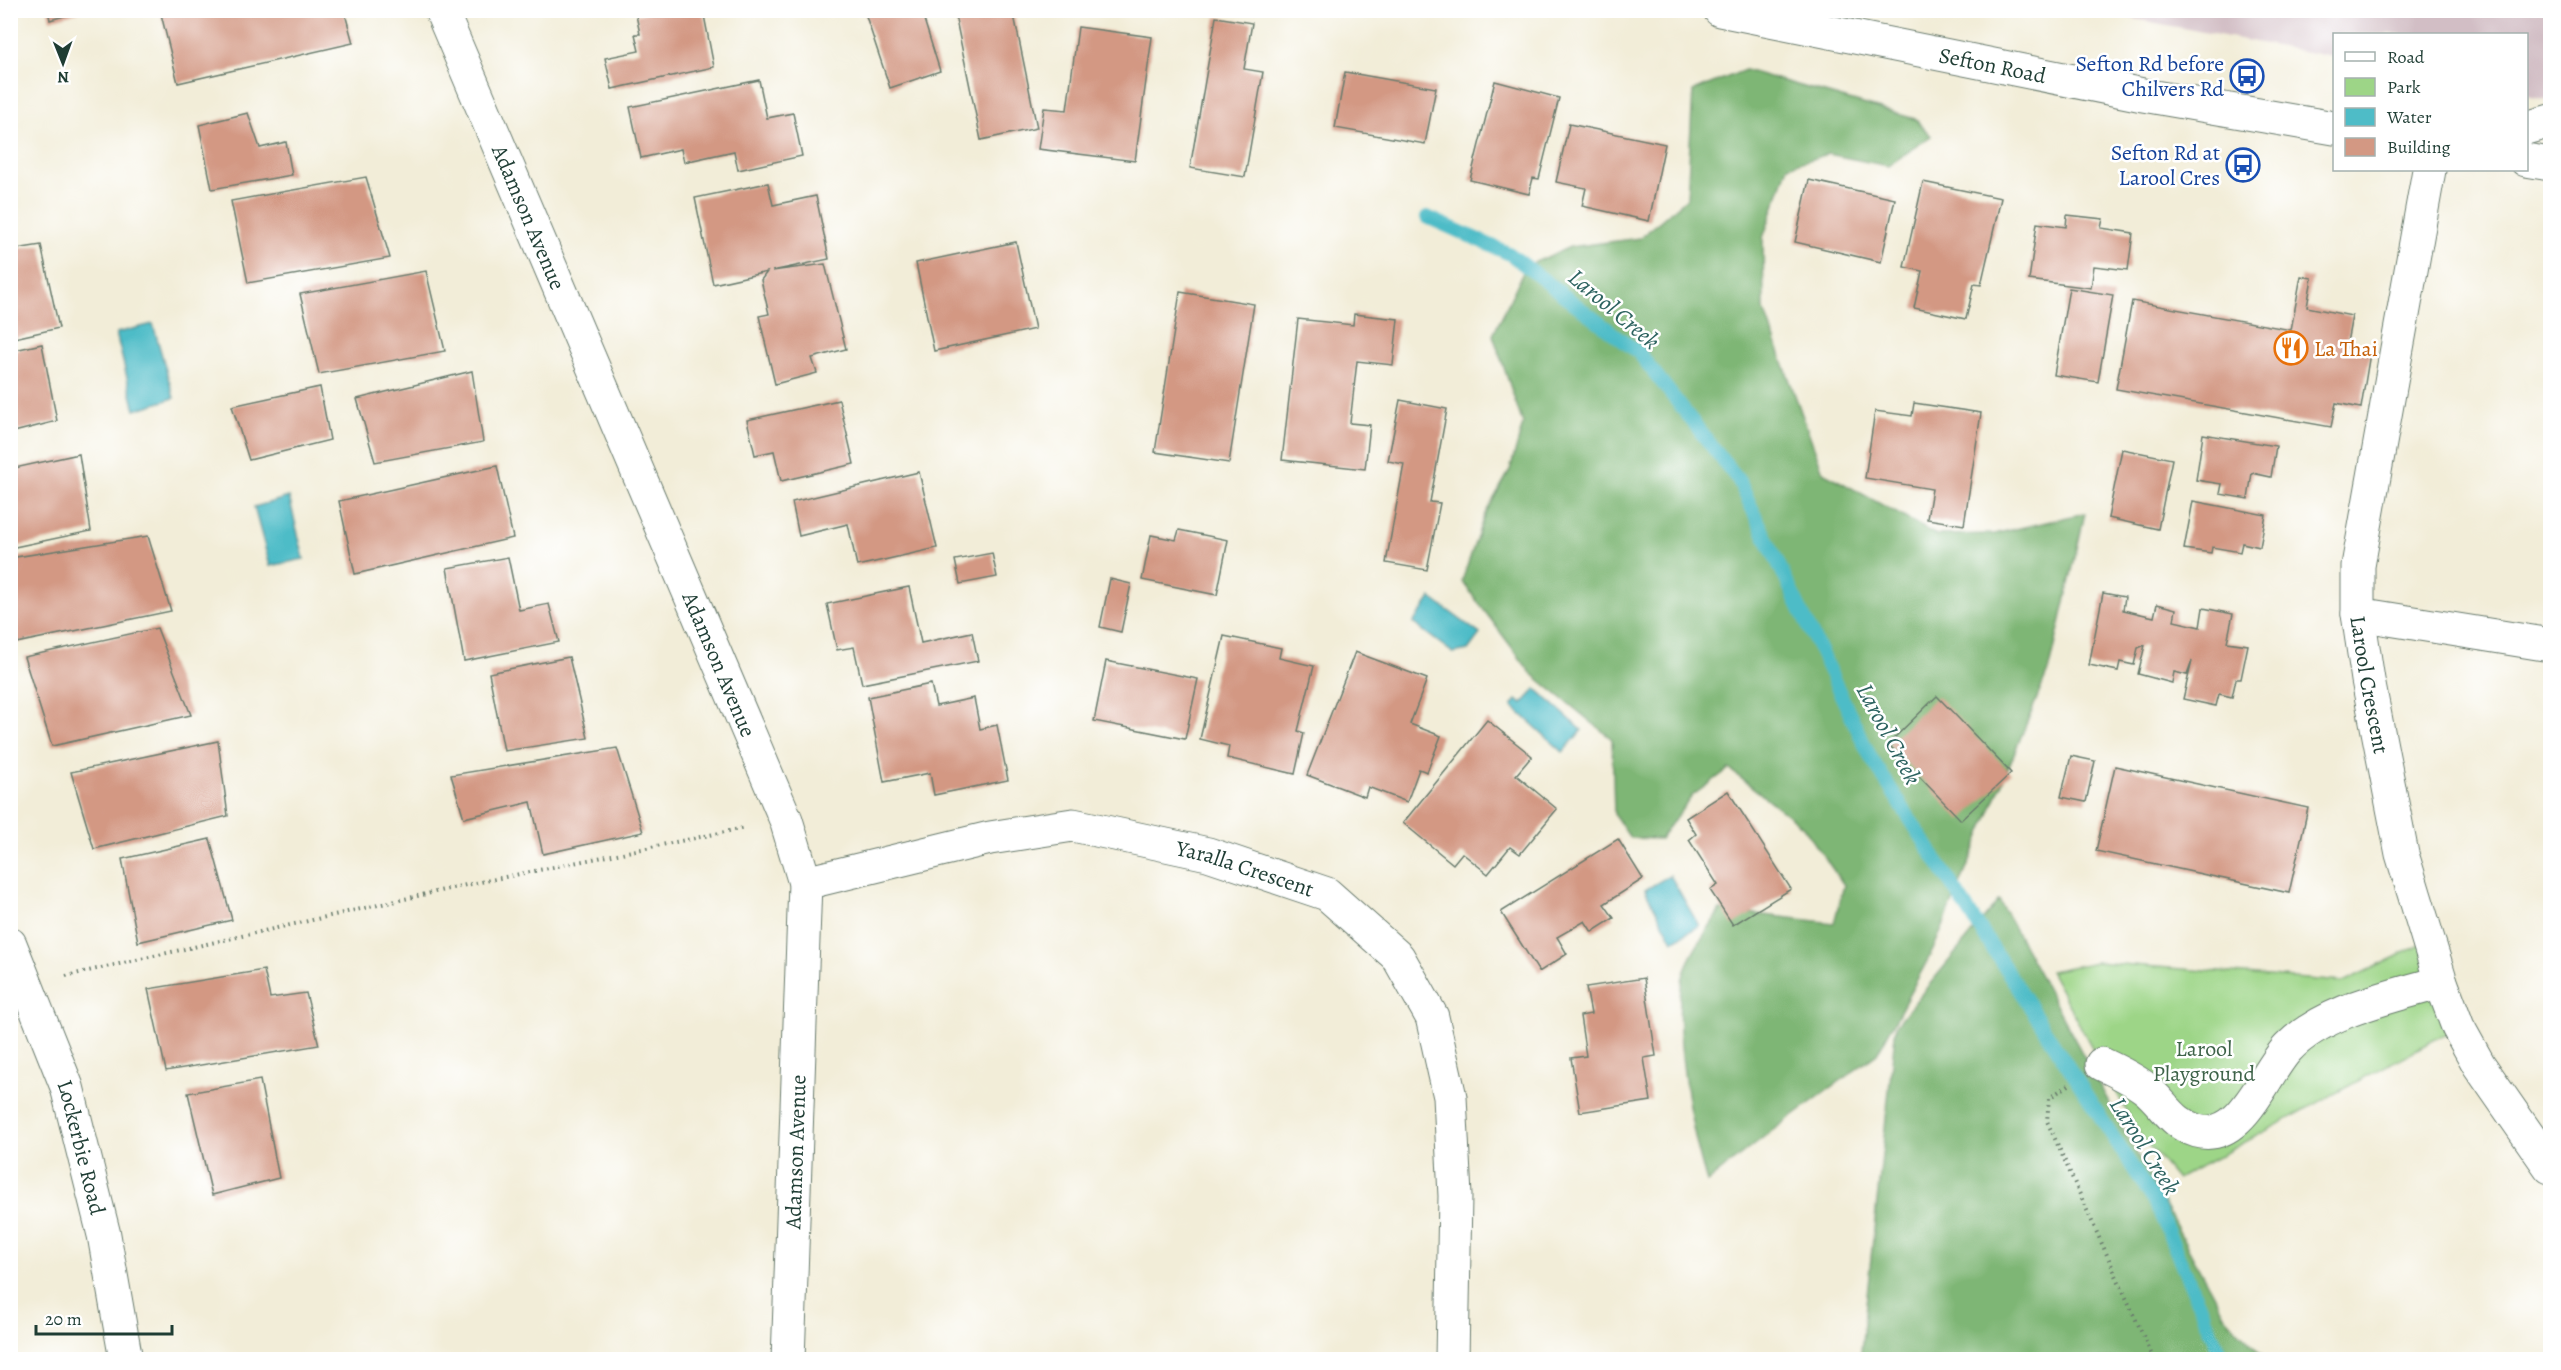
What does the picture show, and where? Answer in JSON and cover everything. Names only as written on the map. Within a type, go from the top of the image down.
[{"type":"street","name":"Adamson Avenue","points":[[441,10],[786,820],[805,883],[788,1359]]},
{"type":"street","name":"Sefton Road","points":[[1720,10],[2131,93],[2333,128]]},
{"type":"street","points":[[2528,127],[2550,121]]},
{"type":"street","points":[[2528,160],[2550,164]]},
{"type":"street","name":"Larool Crescent","points":[[2429,171],[2358,566],[2358,614],[2368,680],[2402,854],[2441,982],[2458,1027],[2479,1065],[2550,1167]]},
{"type":"street","points":[[2358,614],[2550,645]]},
{"type":"street","name":"Yaralla Crescent","points":[[805,883],[990,838],[1073,825],[1208,854],[1327,894],[1398,957],[1432,1017],[1450,1097],[1455,1196],[1452,1359]]},
{"type":"street","name":"Lockerbie Road","points":[[10,944],[67,1088],[104,1235],[126,1359]]},
{"type":"street","points":[[2102,1064],[2125,1074],[2147,1090],[2175,1121],[2198,1131],[2219,1132],[2236,1122],[2288,1047],[2331,1017],[2441,982]]},
{"type":"path","points":[[28,985],[466,885],[786,820]]},
{"type":"path","points":[[2049,1098],[2047,1121],[2154,1359]]},
{"type":"shaded area","points":[[2093,11],[2550,11],[2550,100],[2528,95],[2528,33],[2333,33],[2333,57]]},
{"type":"green space","points":[[1745,70],[1915,119],[1931,136],[1888,166],[1828,154],[1788,166],[1763,238],[1764,310],[1823,472],[1936,535],[1994,534],[2085,513],[2051,664],[1933,950],[1877,1054],[1765,1136],[1707,1182],[1689,1106],[1681,1045],[1681,990],[1688,962],[1720,910],[1834,923],[1844,885],[1803,827],[1729,769],[1692,796],[1660,839],[1630,838],[1614,814],[1612,739],[1531,673],[1462,581],[1484,516],[1510,470],[1523,424],[1493,335],[1526,266],[1570,247],[1640,238],[1687,198],[1693,91]]},
{"type":"green space","points":[[1999,900],[2225,1316],[2266,1359],[1860,1360],[1896,1025]]},
{"type":"green space","name":"Larool Playground","points":[[2429,941],[2458,1027],[2177,1179],[2140,1135],[2050,971],[2096,962],[2343,982]]},
{"type":"water","points":[[153,324],[174,398],[135,410],[116,333]]},
{"type":"water","points":[[289,497],[304,559],[270,566],[254,507]]},
{"type":"water","points":[[1431,598],[1480,634],[1468,650],[1453,653],[1413,623]]},
{"type":"water","points":[[1536,689],[1582,730],[1563,752],[1512,706],[1517,700],[1522,704]]},
{"type":"water","points":[[1670,875],[1699,926],[1673,941],[1645,890]]},
{"type":"building","points":[[48,10],[82,10],[82,11],[50,20]]},
{"type":"building","points":[[160,10],[344,10],[353,43],[178,83]]},
{"type":"building","points":[[657,10],[703,10],[714,67],[612,89],[605,58],[639,51],[635,34],[640,34],[636,15]]},
{"type":"building","points":[[864,10],[921,10],[940,71],[890,88]]},
{"type":"building","points":[[954,10],[1013,10],[1037,128],[981,140]]},
{"type":"building","points":[[1216,17],[1252,23],[1244,69],[1263,72],[1245,177],[1190,168]]},
{"type":"building","points":[[1078,27],[1152,37],[1135,161],[1038,149],[1044,108],[1067,110]]},
{"type":"building","points":[[1345,72],[1436,88],[1425,144],[1335,128]]},
{"type":"building","points":[[759,80],[767,118],[793,113],[802,156],[738,170],[734,151],[684,162],[681,149],[641,158],[630,107]]},
{"type":"building","points":[[1495,81],[1559,98],[1539,179],[1533,178],[1529,194],[1470,180]]},
{"type":"building","points":[[248,113],[260,148],[286,142],[292,175],[212,189],[199,125]]},
{"type":"building","points":[[1569,124],[1665,144],[1649,221],[1582,206],[1586,188],[1556,182]]},
{"type":"building","points":[[366,177],[390,258],[248,283],[231,201]]},
{"type":"building","points":[[1809,180],[1895,199],[1881,262],[1795,242]]},
{"type":"building","points":[[1923,182],[2001,198],[1981,285],[1974,284],[1966,319],[1914,308],[1922,271],[1904,267]]},
{"type":"building","points":[[768,183],[773,205],[816,196],[829,259],[772,271],[825,264],[846,349],[812,358],[817,373],[775,384],[759,316],[769,314],[761,280],[767,272],[713,284],[695,198]]},
{"type":"building","points":[[2067,215],[2103,219],[2101,228],[2133,233],[2128,270],[2094,266],[2091,288],[2029,280],[2037,223],[2066,227]]},
{"type":"building","points":[[1016,242],[1035,329],[934,351],[916,263]]},
{"type":"building","points":[[41,245],[59,328],[10,339],[10,250]]},
{"type":"building","points":[[426,271],[445,351],[319,374],[300,294]]},
{"type":"building","points":[[2301,276],[2312,278],[2307,307],[2352,316],[2346,348],[2370,353],[2361,408],[2336,403],[2331,427],[2116,389],[2132,301],[2291,330]]},
{"type":"building","points":[[2069,288],[2113,295],[2098,382],[2054,375]]},
{"type":"building","points":[[1180,292],[1254,304],[1229,463],[1155,452]]},
{"type":"building","points":[[1354,314],[1398,319],[1393,365],[1357,361],[1350,423],[1370,425],[1365,469],[1282,460],[1298,319],[1353,325]]},
{"type":"building","points":[[42,344],[57,421],[10,433],[10,351]]},
{"type":"building","points":[[472,371],[483,442],[375,462],[357,399]]},
{"type":"building","points":[[320,387],[330,440],[249,460],[232,406]]},
{"type":"building","points":[[839,400],[854,464],[781,481],[774,451],[755,455],[747,420]]},
{"type":"building","points":[[1400,400],[1447,409],[1430,502],[1440,503],[1427,570],[1386,563],[1404,464],[1388,461]]},
{"type":"building","points":[[1914,403],[1981,413],[1964,525],[1927,519],[1932,489],[1865,478],[1875,411],[1912,416]]},
{"type":"building","points":[[2203,434],[2276,446],[2271,477],[2252,473],[2248,499],[2220,494],[2222,484],[2196,480]]},
{"type":"building","points":[[2122,449],[2172,459],[2158,529],[2108,518]]},
{"type":"building","points":[[79,454],[91,531],[10,548],[10,469]]},
{"type":"building","points":[[497,466],[513,538],[355,574],[339,501]]},
{"type":"building","points":[[919,472],[937,548],[857,566],[848,524],[799,536],[792,502]]},
{"type":"building","points":[[2193,501],[2266,515],[2260,547],[2242,543],[2240,552],[2212,547],[2211,553],[2184,549]]},
{"type":"building","points":[[1179,530],[1228,540],[1217,595],[1142,580],[1151,535],[1176,540]]},
{"type":"building","points":[[148,536],[171,611],[16,643],[10,616],[10,558]]},
{"type":"building","points":[[992,553],[997,577],[960,584],[955,560]]},
{"type":"building","points":[[508,557],[519,610],[549,604],[559,642],[464,661],[447,568]]},
{"type":"building","points":[[1110,579],[1131,584],[1121,632],[1100,627]]},
{"type":"building","points":[[909,587],[921,643],[972,632],[978,661],[862,684],[854,647],[837,650],[827,604]]},
{"type":"building","points":[[2103,593],[2125,597],[2123,610],[2154,617],[2157,604],[2176,609],[2174,621],[2200,627],[2203,608],[2233,614],[2227,642],[2248,645],[2241,679],[2236,679],[2232,697],[2219,694],[2216,706],[2183,699],[2192,661],[2187,675],[2174,672],[2172,683],[2138,674],[2145,645],[2138,648],[2134,665],[2120,662],[2118,671],[2089,665]]},
{"type":"building","points":[[157,628],[191,715],[52,746],[24,657]]},
{"type":"building","points":[[1224,636],[1281,648],[1279,658],[1314,666],[1298,731],[1304,733],[1295,774],[1227,758],[1229,746],[1200,739]]},
{"type":"building","points":[[1355,652],[1427,679],[1410,724],[1441,736],[1427,772],[1419,769],[1407,802],[1368,787],[1365,797],[1307,775]]},
{"type":"building","points":[[569,657],[588,738],[504,751],[489,673]]},
{"type":"building","points":[[1106,661],[1198,679],[1185,739],[1094,721]]},
{"type":"building","points":[[931,684],[936,706],[974,698],[980,729],[997,725],[1008,780],[934,795],[930,773],[884,782],[868,697]]},
{"type":"building","points":[[1937,696],[2011,773],[1961,820],[1888,744]]},
{"type":"building","points":[[1487,720],[1532,756],[1516,775],[1557,809],[1520,854],[1510,847],[1488,874],[1462,853],[1453,864],[1403,823]]},
{"type":"building","points":[[218,741],[228,816],[94,849],[71,772]]},
{"type":"building","points":[[617,748],[643,832],[543,854],[531,802],[464,818],[451,775]]},
{"type":"building","points":[[2071,756],[2095,761],[2086,802],[2061,797]]},
{"type":"building","points":[[2115,766],[2308,808],[2289,893],[2096,851]]},
{"type":"building","points":[[1728,791],[1791,889],[1733,925],[1710,890],[1718,885],[1689,840],[1696,834],[1686,818]]},
{"type":"building","points":[[210,839],[232,920],[138,942],[122,859]]},
{"type":"building","points":[[1618,839],[1643,879],[1604,904],[1614,918],[1592,932],[1585,921],[1557,937],[1567,954],[1539,972],[1501,912]]},
{"type":"building","points":[[264,970],[270,998],[306,993],[319,1045],[166,1071],[148,989]]},
{"type":"building","points":[[1644,978],[1656,1056],[1644,1058],[1651,1101],[1580,1112],[1571,1058],[1586,1056],[1580,1016],[1591,1014],[1586,987]]},
{"type":"building","points":[[260,1080],[279,1178],[212,1195],[188,1093]]},
{"type":"waterway","name":"Larool Creek","points":[[1427,217],[1510,254],[1639,353],[1739,481],[1871,758],[2156,1204],[2223,1360]]},
{"type":"place","name":"Sefton Rd before Chilvers Rd","points":[[2247,76]]},
{"type":"place","name":"Sefton Rd at Larool Cres","points":[[2243,165]]},
{"type":"place","name":"La Thai","points":[[2291,348]]}]
